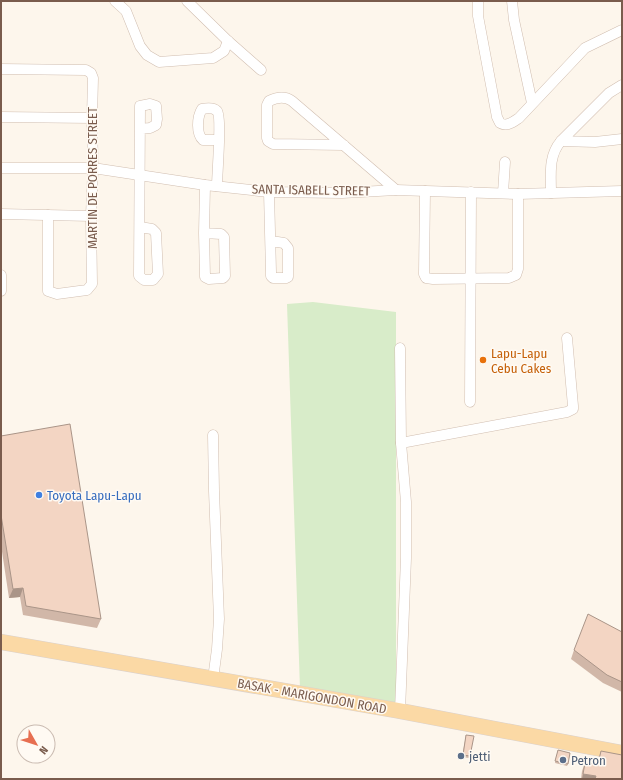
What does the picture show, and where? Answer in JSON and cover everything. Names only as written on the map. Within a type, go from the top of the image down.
[{"type":"main road","name":"BASAK - MARIGONDON ROAD","points":[[1,642],[400,711],[622,753]]},
{"type":"street","points":[[116,1],[126,11],[140,46],[147,55],[159,62],[213,58],[224,51],[228,41]]},
{"type":"street","points":[[187,1],[228,41],[261,70]]},
{"type":"street","points":[[478,1],[478,16],[497,117],[500,123],[503,124],[510,124],[519,118],[585,48],[622,30]]},
{"type":"street","points":[[512,1],[514,20],[532,103]]},
{"type":"street","name":"MARTIN DE PORRES STREET","points":[[1,69],[86,70],[91,73],[93,78],[93,168],[91,216],[92,284],[88,290],[57,294],[48,291],[48,215]]},
{"type":"street","points":[[551,193],[551,162],[555,148],[609,92],[622,85]]},
{"type":"street","points":[[344,145],[273,144],[266,138],[269,101],[275,98],[288,98],[344,145],[396,190]]},
{"type":"street","points":[[1,117],[92,118]]},
{"type":"street","points":[[140,129],[139,276],[144,280],[153,280],[158,274],[156,233],[152,229],[140,227]]},
{"type":"street","points":[[561,142],[596,142],[622,139]]},
{"type":"street","points":[[217,186],[219,140]]},
{"type":"street","points":[[503,193],[505,162]]},
{"type":"street","name":"SANTA ISABELL STREET","points":[[1,168],[93,168],[205,185],[269,192],[342,193],[396,190],[518,194],[622,191]]},
{"type":"street","points":[[204,233],[221,234],[224,237],[225,276],[223,278],[209,279],[205,277],[204,233],[205,185]]},
{"type":"street","points":[[269,192],[271,241]]},
{"type":"street","points":[[425,192],[424,274],[426,278],[433,279],[509,278],[516,275],[518,269],[518,194]]},
{"type":"street","points":[[470,402],[471,192]]},
{"type":"street","points":[[1,214],[91,216]]},
{"type":"street","points":[[1,275],[1,292]]},
{"type":"street","points":[[401,443],[571,410],[573,406],[566,338]]},
{"type":"street","points":[[400,348],[401,443],[406,502],[406,558],[400,711]]},
{"type":"street","points":[[213,679],[219,619],[214,498],[214,435]]},
{"type":"green space","points":[[313,302],[396,312],[396,703],[300,689],[287,304]]},
{"type":"building","name":"Toyota Lapu-Lapu","points":[[70,424],[101,619],[26,606],[23,588],[13,589],[1,515],[1,436]]},
{"type":"building","points":[[588,614],[622,632],[622,682],[607,675],[574,650]]},
{"type":"building","points":[[466,735],[474,736],[470,756],[463,755]]},
{"type":"building","points":[[558,750],[570,753],[568,764],[555,761]]},
{"type":"building","points":[[601,751],[622,755],[622,779],[595,779],[596,776],[583,774],[585,763],[598,764]]},
{"type":"place","name":"Lapu-Lapu Cebu Cakes","points":[[483,360]]},
{"type":"place","name":"Toyota Lapu-Lapu","points":[[39,495]]},
{"type":"place","name":"jetti","points":[[461,756]]},
{"type":"place","name":"Petron","points":[[563,760]]}]
